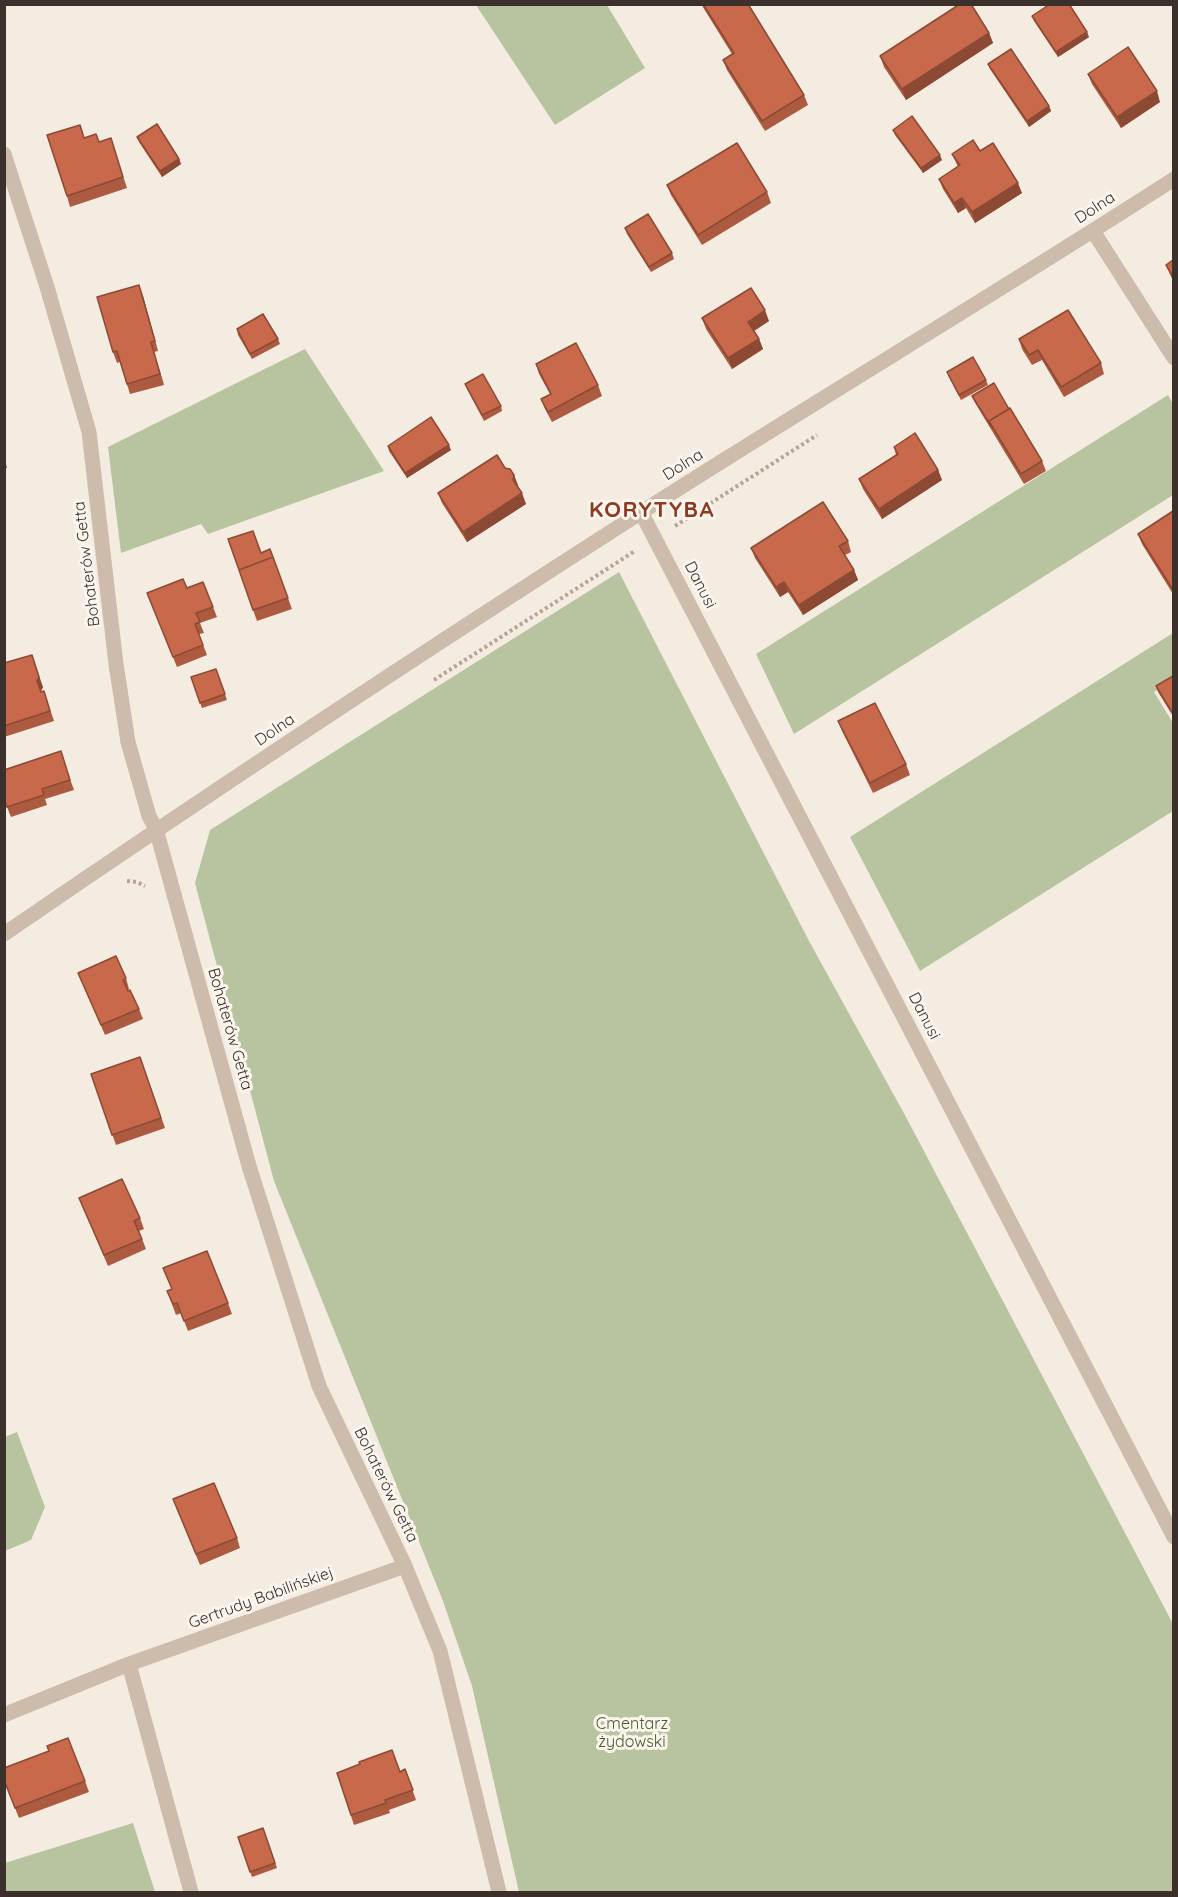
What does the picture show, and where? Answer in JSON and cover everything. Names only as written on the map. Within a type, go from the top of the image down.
[{"type":"street","name":"Bohaterów Getta","points":[[4,154],[47,287],[89,432],[116,664],[128,742],[149,816],[156,829],[249,1166],[319,1386],[405,1566],[440,1651],[499,1893]]},
{"type":"street","name":"Dolna","points":[[4,934],[156,829],[641,512],[1173,179]]},
{"type":"street","points":[[1093,231],[1173,358]]},
{"type":"street","name":"Danusi","points":[[641,512],[1173,1537]]},
{"type":"street","name":"Gertrudy Babilińskiej","points":[[4,1715],[129,1664],[405,1566]]},
{"type":"street","points":[[129,1664],[191,1893]]},
{"type":"green space","points":[[476,5],[607,5],[645,68],[555,125]]},
{"type":"green space","points":[[305,349],[384,471],[208,534],[201,524],[121,553],[108,447]]},
{"type":"green space","points":[[1168,395],[1173,404],[1173,495],[794,734],[756,654]]},
{"type":"green space","name":"Cmentarz żydowski","points":[[619,572],[809,941],[906,1117],[1173,1624],[1173,1892],[519,1892],[472,1686],[443,1601],[274,1181],[195,883],[210,830]]},
{"type":"green space","points":[[1173,633],[1173,680],[1154,692],[1173,723],[1173,811],[920,971],[850,837]]},
{"type":"green space","points":[[17,1432],[45,1507],[31,1540],[5,1551],[5,1437]]},
{"type":"green space","points":[[133,1823],[155,1892],[5,1892],[5,1863]]},
{"type":"building","points":[[703,4],[748,4],[804,95],[762,121],[723,60],[734,53]]},
{"type":"building","points":[[960,4],[971,4],[989,33],[902,89],[880,56]]},
{"type":"building","points":[[1050,4],[1069,4],[1087,32],[1056,52],[1032,16]]},
{"type":"building","points":[[1128,47],[1157,91],[1117,117],[1088,74]]},
{"type":"building","points":[[1011,49],[1049,106],[1027,121],[988,64]]},
{"type":"building","points":[[912,116],[940,155],[921,168],[893,130]]},
{"type":"building","points":[[157,124],[179,159],[160,171],[137,137]]},
{"type":"building","points":[[80,125],[84,138],[96,134],[99,142],[111,138],[123,177],[67,196],[47,135]]},
{"type":"building","points":[[973,140],[980,151],[993,143],[1018,183],[972,212],[962,198],[954,203],[939,179],[960,165],[952,154]]},
{"type":"building","points":[[737,143],[767,192],[698,235],[667,185]]},
{"type":"building","points":[[648,214],[672,253],[649,267],[625,228]]},
{"type":"building","points":[[1173,260],[1173,277],[1166,265]]},
{"type":"building","points":[[139,285],[155,341],[151,342],[160,374],[127,384],[117,351],[113,352],[97,297]]},
{"type":"building","points":[[751,288],[765,310],[748,322],[759,339],[728,358],[702,318]]},
{"type":"building","points":[[1068,310],[1101,363],[1061,387],[1038,350],[1029,355],[1019,339]]},
{"type":"building","points":[[263,314],[278,339],[250,354],[237,329]]},
{"type":"building","points":[[576,343],[598,385],[548,412],[541,399],[551,394],[536,364]]},
{"type":"building","points":[[973,357],[986,380],[959,395],[947,372]]},
{"type":"building","points":[[483,374],[501,406],[482,415],[465,384]]},
{"type":"building","points":[[994,383],[1009,409],[989,421],[991,426],[972,396]]},
{"type":"building","points":[[1010,408],[1042,461],[1021,474],[989,421]]},
{"type":"building","points":[[431,417],[449,445],[405,473],[388,446]]},
{"type":"building","points":[[915,433],[938,470],[879,509],[859,479],[898,454],[894,447]]},
{"type":"building","points":[[497,455],[505,468],[510,469],[514,475],[513,480],[522,493],[463,532],[438,493]]},
{"type":"building","points":[[823,502],[848,541],[839,546],[854,570],[799,605],[784,582],[776,587],[751,548]]},
{"type":"building","points":[[1173,511],[1173,590],[1138,534]]},
{"type":"building","points":[[253,531],[261,553],[270,549],[273,557],[239,570],[228,539]]},
{"type":"building","points":[[273,557],[288,598],[253,610],[239,570]]},
{"type":"building","points":[[183,579],[187,588],[203,582],[213,607],[196,613],[200,622],[195,624],[203,645],[173,657],[147,593]]},
{"type":"building","points":[[32,655],[39,677],[37,681],[41,692],[44,691],[50,711],[4,726],[4,663]]},
{"type":"building","points":[[216,669],[225,694],[200,703],[191,677]]},
{"type":"building","points":[[1173,676],[1173,714],[1156,686]]},
{"type":"building","points":[[875,703],[906,764],[870,783],[838,721]]},
{"type":"building","points":[[61,751],[70,780],[42,789],[44,795],[7,807],[4,799],[4,770]]},
{"type":"building","points":[[116,956],[126,978],[123,980],[139,1009],[101,1025],[78,973]]},
{"type":"building","points":[[140,1057],[161,1118],[112,1135],[91,1074]]},
{"type":"building","points":[[122,1179],[140,1218],[134,1221],[142,1239],[104,1255],[79,1198]]},
{"type":"building","points":[[207,1251],[228,1303],[184,1321],[177,1303],[173,1304],[167,1291],[172,1289],[163,1268]]},
{"type":"building","points":[[214,1483],[237,1538],[196,1554],[173,1499]]},
{"type":"building","points":[[68,1738],[85,1781],[15,1808],[4,1780],[4,1768],[49,1751],[47,1746]]},
{"type":"building","points":[[392,1750],[400,1772],[405,1769],[413,1790],[385,1800],[386,1803],[351,1815],[337,1773]]},
{"type":"building","points":[[263,1828],[275,1863],[250,1872],[238,1837]]},
{"type":"district","name":"KORYTYBA","points":[[652,510]]}]
